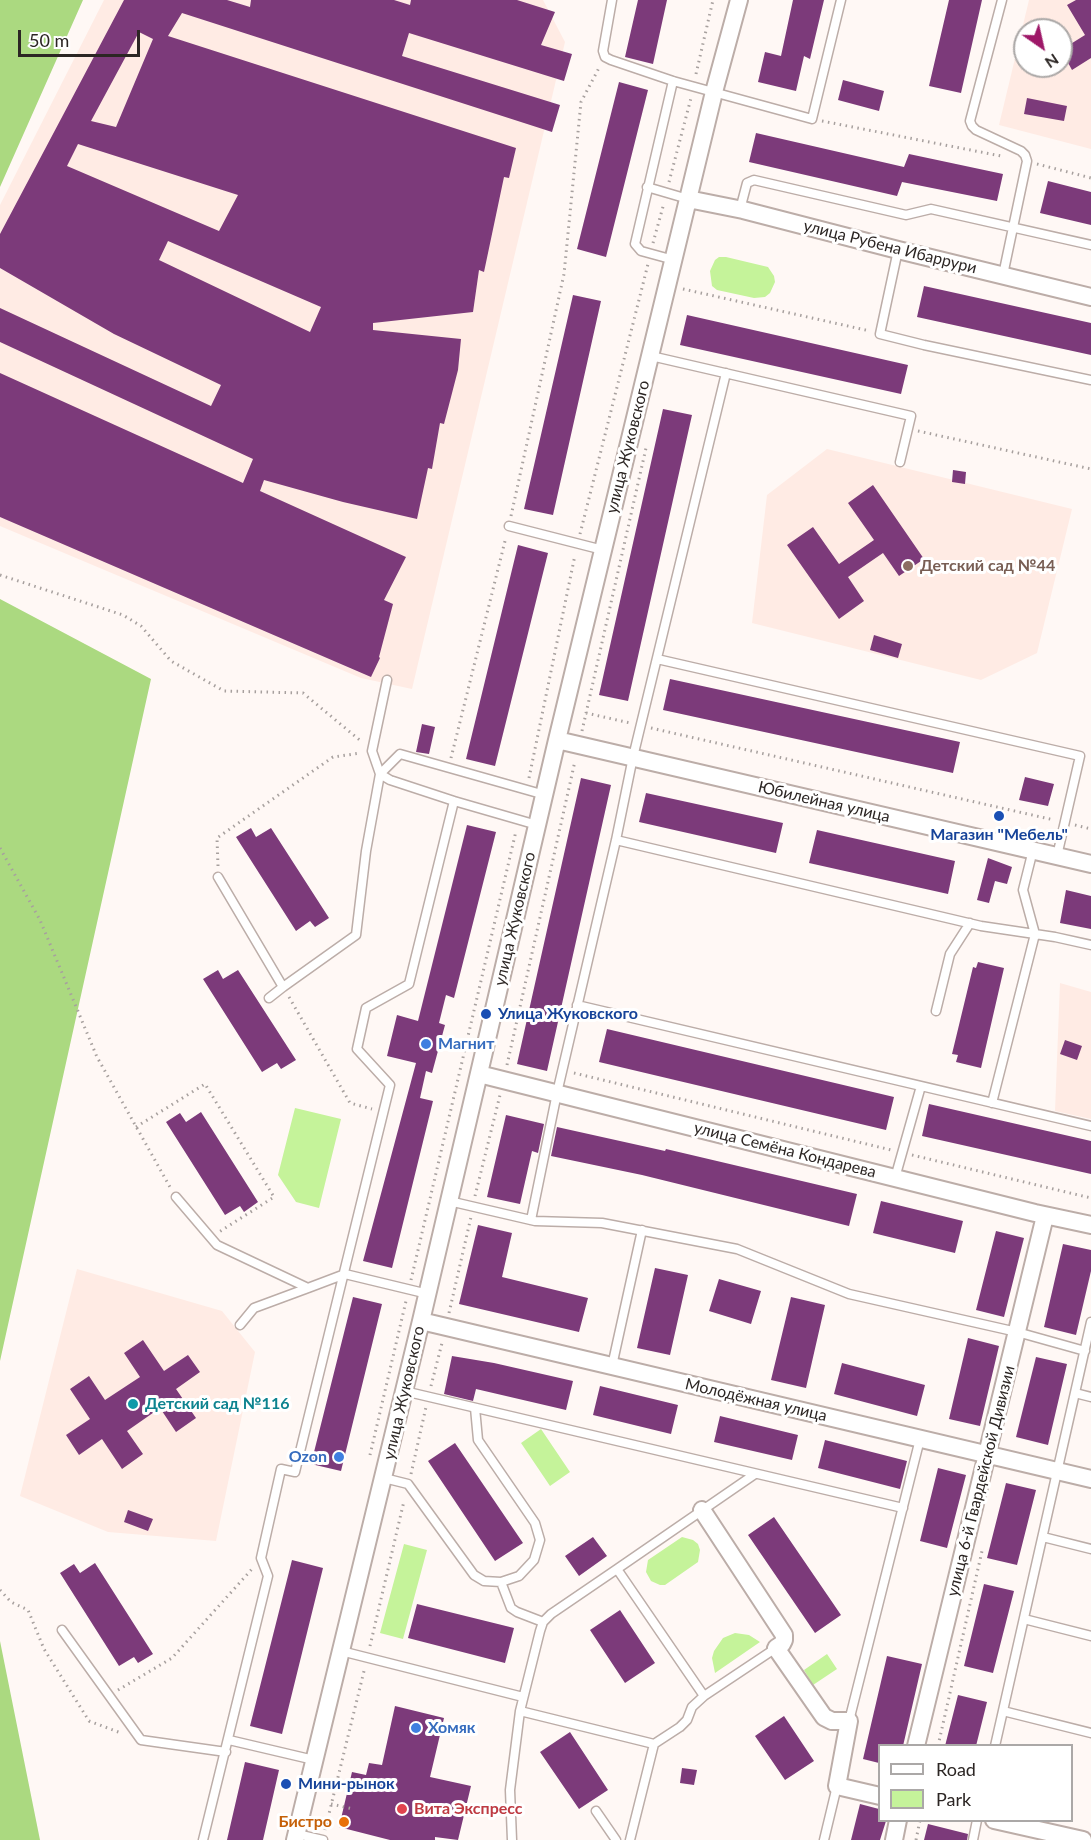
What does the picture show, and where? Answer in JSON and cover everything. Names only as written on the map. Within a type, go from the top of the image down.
[{"type":"street","name":"улица Жуковского","points":[[296,1837],[428,1294],[557,740],[714,92],[739,0]]},
{"type":"street","name":"улица Рубена Ибаррури","points":[[688,199],[743,210],[1091,297]]},
{"type":"street","name":"Юбилейная улица","points":[[557,740],[1091,864]]},
{"type":"street","name":"улица Семёна Кондарева","points":[[479,1074],[1046,1216],[1091,1225]]},
{"type":"street","name":"улица 6-й Гвардейской Дивизии","points":[[916,1744],[1046,1216]]},
{"type":"street","name":"Молодёжная улица","points":[[421,1321],[1091,1479]]},
{"type":"street","points":[[702,1510],[784,1635],[782,1644],[776,1648],[824,1717],[832,1721],[849,1721],[837,1786],[878,1796]]},
{"type":"street","points":[[894,1840],[898,1822]]},
{"type":"street","points":[[999,1822],[1083,1840]]},
{"type":"lane","points":[[612,0],[603,51],[605,57],[610,60],[673,81],[812,119],[841,0]]},
{"type":"lane","points":[[1002,0],[970,121],[976,130],[1021,151],[1027,161],[1003,275]]},
{"type":"lane","points":[[673,81],[635,244],[641,252],[674,260]]},
{"type":"lane","points":[[743,210],[742,202],[747,183],[753,180],[906,215],[931,209],[1091,245]]},
{"type":"lane","points":[[647,187],[688,199]]},
{"type":"lane","points":[[898,250],[880,334],[1091,380]]},
{"type":"lane","points":[[651,356],[911,416],[900,462]]},
{"type":"lane","points":[[531,1220],[562,1070],[616,840],[640,726],[726,373]]},
{"type":"lane","points":[[509,526],[603,550]]},
{"type":"lane","points":[[657,659],[1080,756],[1057,856]]},
{"type":"lane","points":[[269,998],[356,935],[366,851],[380,774],[372,751],[387,680]]},
{"type":"lane","points":[[380,774],[400,754],[544,795]]},
{"type":"lane","points":[[380,774],[390,780],[454,801],[537,825]]},
{"type":"lane","points":[[202,1840],[229,1740],[268,1576],[261,1558],[281,1469],[295,1472],[390,1085],[357,1049],[361,1028],[366,1008],[409,984],[454,801]]},
{"type":"lane","points":[[616,840],[970,923],[1091,945]]},
{"type":"lane","points":[[992,1102],[1035,934],[1023,890],[1033,850]]},
{"type":"lane","points":[[218,877],[283,987]]},
{"type":"lane","points":[[936,1011],[950,954],[970,923]]},
{"type":"lane","points":[[577,1005],[1091,1126]]},
{"type":"lane","points":[[895,1178],[921,1086]]},
{"type":"lane","points":[[176,1197],[217,1245],[308,1288]]},
{"type":"lane","points":[[449,1201],[531,1220],[602,1222],[736,1249],[849,1294],[1017,1332],[1085,1351]]},
{"type":"lane","points":[[612,1366],[642,1230]]},
{"type":"lane","points":[[240,1325],[254,1308],[345,1274],[428,1294]]},
{"type":"lane","points":[[995,1744],[1091,1323]]},
{"type":"lane","points":[[404,1391],[903,1508]]},
{"type":"lane","points":[[1075,1394],[1091,1397]]},
{"type":"lane","points":[[384,1478],[408,1484],[474,1575],[484,1581],[501,1582],[519,1576],[534,1560],[540,1540],[535,1523],[478,1440],[475,1408]]},
{"type":"lane","points":[[849,1721],[920,1439]]},
{"type":"lane","points":[[512,1840],[510,1790],[520,1711],[543,1622],[551,1614],[755,1474]]},
{"type":"lane","points":[[1043,1537],[1091,1549]]},
{"type":"lane","points":[[617,1569],[704,1696]]},
{"type":"lane","points":[[501,1582],[511,1608],[543,1622]]},
{"type":"lane","points":[[1024,1619],[1091,1636]]},
{"type":"lane","points":[[62,1630],[141,1740],[226,1752]]},
{"type":"lane","points":[[630,1840],[654,1744],[680,1727],[687,1720],[692,1707],[704,1696],[776,1648]]},
{"type":"lane","points":[[341,1651],[523,1697]]},
{"type":"lane","points":[[520,1711],[654,1744]]},
{"type":"lane","points":[[1003,1711],[1091,1733]]},
{"type":"lane","points":[[229,1740],[314,1760]]},
{"type":"lane","points":[[824,1840],[837,1786]]},
{"type":"lane","points":[[596,1811],[616,1840]]},
{"type":"lane","points":[[973,1840],[977,1822]]},
{"type":"lane","points":[[296,1837],[322,1840]]},
{"type":"path","points":[[526,790],[578,543],[694,87],[712,0]]},
{"type":"path","points":[[449,768],[509,526],[564,274],[581,102],[605,57]]},
{"type":"path","points":[[812,119],[1027,161],[1091,178]]},
{"type":"path","points":[[668,286],[880,334]]},
{"type":"path","points":[[908,429],[1091,469]]},
{"type":"path","points":[[322,1840],[504,1080],[648,440]]},
{"type":"path","points":[[0,575],[123,615],[141,626],[171,661],[224,691],[303,693],[372,751]]},
{"type":"path","points":[[586,713],[1091,829]]},
{"type":"path","points":[[218,877],[217,838],[333,757],[372,751]]},
{"type":"path","points":[[368,1464],[519,820]]},
{"type":"path","points":[[0,848],[40,920],[97,1057],[176,1197]]},
{"type":"path","points":[[283,987],[350,1103],[384,1112]]},
{"type":"path","points":[[562,1070],[1091,1198]]},
{"type":"path","points":[[136,1127],[205,1084],[274,1197],[210,1238]]},
{"type":"path","points":[[938,1744],[982,1551]]},
{"type":"path","points":[[109,1695],[172,1658],[261,1558]]},
{"type":"path","points":[[0,1590],[11,1602],[28,1610],[44,1649],[89,1721],[141,1740]]},
{"type":"path","points":[[331,1804],[353,1809]]},
{"type":"path","points":[[916,1840],[920,1822]]},
{"type":"shaded area","points":[[104,0],[543,0],[565,42],[412,689],[361,678],[0,526],[0,205]]},
{"type":"shaded area","points":[[1029,0],[1091,0],[1091,149],[999,125],[1013,67],[1013,78],[1073,78],[1073,18],[1025,18]]},
{"type":"shaded area","name":"Детский сад №44","points":[[827,449],[1072,509],[1037,653],[981,680],[752,623],[767,495]]},
{"type":"shaded area","points":[[1060,983],[1091,992],[1091,1119],[1055,1111]]},
{"type":"shaded area","points":[[77,1269],[222,1311],[255,1352],[216,1541],[108,1532],[20,1496]]},
{"type":"green space","points":[[0,0],[83,0],[0,187]]},
{"type":"green space","points":[[719,257],[768,267],[775,282],[770,293],[765,297],[754,298],[717,290],[712,286],[710,271]]},
{"type":"green space","points":[[0,599],[151,679],[0,1361]]},
{"type":"green space","points":[[295,1108],[341,1119],[319,1208],[296,1202],[278,1175]]},
{"type":"green space","points":[[541,1429],[570,1472],[550,1486],[521,1443]]},
{"type":"green space","points":[[682,1537],[698,1544],[700,1550],[698,1562],[665,1585],[651,1581],[646,1572],[648,1560]]},
{"type":"green space","points":[[404,1544],[427,1550],[403,1639],[380,1633]]},
{"type":"green space","points":[[735,1633],[749,1635],[760,1642],[715,1673],[712,1658],[714,1651],[723,1638]]},
{"type":"green space","points":[[0,1641],[40,1840],[0,1840]]},
{"type":"green space","points":[[827,1654],[837,1669],[813,1685],[804,1670]]},
{"type":"building","points":[[124,0],[227,0],[250,7],[251,0],[394,0],[410,5],[411,0],[517,0],[555,12],[541,45],[572,54],[564,81],[409,33],[402,56],[560,105],[552,132],[182,13],[168,36],[516,148],[509,178],[504,177],[484,272],[479,270],[473,312],[373,323],[373,330],[461,339],[458,370],[444,424],[440,423],[432,469],[428,468],[417,519],[343,502],[264,480],[260,491],[406,557],[384,600],[393,604],[380,658],[371,677],[0,517],[0,373],[243,483],[253,459],[0,342],[0,308],[211,406],[221,385],[114,334],[0,268],[0,234]],"holes":[[[139,32],[153,39],[116,127],[91,121]],[[78,144],[238,195],[219,231],[67,166]],[[168,241],[321,307],[310,332],[159,260]]]},
{"type":"building","points":[[638,0],[667,0],[653,64],[625,57]]},
{"type":"building","points":[[793,0],[824,0],[810,59],[804,56],[796,91],[758,82],[765,52],[781,56]]},
{"type":"building","points":[[949,0],[982,0],[961,93],[929,86]]},
{"type":"building","points":[[1076,0],[1091,0],[1091,58],[1073,69],[1073,42],[1085,35],[1067,5]]},
{"type":"building","points":[[843,80],[884,91],[879,111],[838,100]]},
{"type":"building","points":[[619,82],[648,90],[606,257],[577,249]]},
{"type":"building","points":[[1027,98],[1067,106],[1064,121],[1024,114]]},
{"type":"building","points":[[756,133],[904,167],[909,154],[1003,174],[997,201],[902,182],[897,196],[749,162]]},
{"type":"building","points":[[1048,181],[1091,192],[1091,225],[1040,213]]},
{"type":"building","points":[[924,286],[1091,323],[1091,355],[917,317]]},
{"type":"building","points":[[573,295],[601,301],[553,515],[524,509]]},
{"type":"building","points":[[687,315],[908,365],[901,394],[680,345]]},
{"type":"building","points":[[663,409],[692,415],[628,701],[599,695]]},
{"type":"building","points":[[953,470],[966,472],[965,484],[952,482]]},
{"type":"building","points":[[873,485],[924,559],[899,576],[883,553],[848,577],[864,601],[839,619],[787,545],[813,527],[839,564],[874,540],[848,503]]},
{"type":"building","points":[[518,545],[548,553],[495,766],[466,759]]},
{"type":"building","points":[[874,635],[902,644],[898,658],[870,650]]},
{"type":"building","points":[[670,679],[960,742],[953,773],[663,710]]},
{"type":"building","points":[[422,724],[435,727],[429,754],[416,752]]},
{"type":"building","points":[[1025,777],[1054,784],[1048,806],[1019,800]]},
{"type":"building","points":[[581,778],[611,785],[547,1071],[517,1064]]},
{"type":"building","points":[[646,793],[783,823],[776,853],[639,822]]},
{"type":"building","points":[[467,825],[496,832],[454,998],[446,995],[439,1023],[445,1025],[432,1073],[426,1071],[420,1098],[433,1101],[392,1268],[363,1261],[416,1063],[387,1056],[397,1015],[418,1021]]},
{"type":"building","points":[[251,828],[256,837],[271,828],[329,918],[315,927],[310,921],[296,931],[236,837]]},
{"type":"building","points":[[817,830],[955,861],[948,894],[809,863]]},
{"type":"building","points":[[988,858],[1012,867],[1007,884],[995,881],[989,903],[977,900]]},
{"type":"building","points":[[1066,890],[1091,896],[1091,929],[1060,923]]},
{"type":"building","points":[[978,962],[1004,968],[981,1068],[956,1062],[958,1055],[952,1054],[973,967],[976,968]]},
{"type":"building","points":[[218,970],[223,979],[238,970],[296,1060],[281,1069],[277,1063],[262,1072],[203,979]]},
{"type":"building","points":[[607,1029],[894,1097],[886,1130],[599,1062]]},
{"type":"building","points":[[1065,1040],[1082,1046],[1077,1060],[1060,1054]]},
{"type":"building","points":[[929,1104],[1091,1141],[1091,1174],[922,1136]]},
{"type":"building","points":[[201,1112],[258,1202],[244,1212],[240,1206],[225,1215],[166,1122],[180,1113],[186,1122]]},
{"type":"building","points":[[506,1115],[544,1124],[538,1153],[532,1151],[520,1204],[487,1197]]},
{"type":"building","points":[[557,1127],[665,1151],[666,1149],[857,1194],[849,1226],[642,1175],[551,1156]]},
{"type":"building","points":[[881,1201],[963,1221],[955,1253],[873,1233]]},
{"type":"building","points":[[478,1225],[512,1233],[502,1277],[588,1298],[579,1332],[459,1304]]},
{"type":"building","points":[[996,1231],[1024,1238],[1004,1317],[976,1310]]},
{"type":"building","points":[[1063,1244],[1091,1250],[1091,1271],[1076,1335],[1044,1327]]},
{"type":"building","points":[[655,1268],[688,1275],[670,1355],[637,1348]]},
{"type":"building","points":[[719,1279],[761,1291],[751,1324],[709,1311]]},
{"type":"building","points":[[353,1297],[382,1304],[341,1471],[311,1464]]},
{"type":"building","points":[[791,1297],[825,1305],[806,1388],[771,1380]]},
{"type":"building","points":[[968,1338],[999,1346],[980,1426],[949,1419]]},
{"type":"building","name":"Детский сад №116","points":[[143,1340],[164,1371],[188,1355],[200,1372],[176,1389],[196,1418],[176,1432],[160,1408],[127,1431],[143,1454],[122,1469],[102,1439],[79,1455],[66,1435],[90,1419],[70,1389],[89,1376],[105,1400],[140,1377],[124,1353]]},
{"type":"building","points":[[452,1356],[573,1381],[566,1410],[476,1389],[473,1401],[444,1394]]},
{"type":"building","points":[[1036,1357],[1067,1364],[1048,1445],[1016,1437]]},
{"type":"building","points":[[842,1363],[925,1385],[917,1416],[834,1394]]},
{"type":"building","points":[[600,1386],[678,1405],[671,1434],[593,1415]]},
{"type":"building","points":[[720,1416],[798,1435],[792,1460],[714,1442]]},
{"type":"building","points":[[825,1440],[907,1461],[900,1489],[818,1468]]},
{"type":"building","points":[[455,1443],[523,1543],[495,1561],[428,1461]]},
{"type":"building","points":[[938,1468],[966,1475],[947,1548],[920,1541]]},
{"type":"building","points":[[1006,1483],[1036,1490],[1017,1565],[987,1558]]},
{"type":"building","points":[[128,1510],[153,1519],[148,1531],[124,1522]]},
{"type":"building","points":[[774,1517],[841,1615],[815,1633],[748,1535]]},
{"type":"building","points":[[593,1537],[607,1556],[579,1576],[565,1556]]},
{"type":"building","points":[[292,1560],[323,1568],[282,1734],[250,1726]]},
{"type":"building","points":[[95,1563],[153,1654],[138,1663],[134,1657],[119,1666],[60,1573],[74,1564],[80,1573]]},
{"type":"building","points":[[984,1584],[1014,1591],[993,1673],[964,1666]]},
{"type":"building","points":[[417,1604],[514,1628],[505,1663],[408,1638]]},
{"type":"building","points":[[620,1610],[655,1663],[625,1683],[590,1630]]},
{"type":"building","points":[[887,1656],[922,1664],[903,1744],[878,1744],[878,1763],[863,1759]]},
{"type":"building","points":[[958,1695],[987,1702],[976,1744],[946,1744]]},
{"type":"building","points":[[395,1706],[444,1718],[430,1777],[471,1786],[458,1840],[435,1837],[435,1840],[390,1840],[339,1827],[352,1772],[366,1775],[369,1763],[382,1765]]},
{"type":"building","points":[[784,1716],[814,1761],[785,1780],[755,1736]]},
{"type":"building","points":[[570,1732],[608,1790],[579,1809],[540,1752]]},
{"type":"building","points":[[245,1762],[279,1770],[263,1840],[227,1840]]},
{"type":"building","points":[[682,1768],[697,1770],[694,1785],[680,1783]]},
{"type":"building","points":[[860,1804],[878,1809],[878,1822],[886,1822],[880,1840],[851,1840]]},
{"type":"building","points":[[928,1824],[968,1834],[967,1840],[924,1840]]},
{"type":"place","name":"Детский сад №44","points":[[908,566]]},
{"type":"place","name":"Магазин \"Мебель\"","points":[[999,816]]},
{"type":"place","name":"Улица Жуковского","points":[[486,1014]]},
{"type":"place","name":"Магнит","points":[[426,1044]]},
{"type":"place","name":"Детский сад №116","points":[[133,1404]]},
{"type":"place","name":"Ozon","points":[[339,1457]]},
{"type":"place","name":"Хомяк","points":[[416,1728]]},
{"type":"place","name":"Мини-рынок","points":[[286,1784]]},
{"type":"place","name":"Вита Экспресс","points":[[402,1809]]},
{"type":"place","name":"Бистро","points":[[344,1822]]}]
